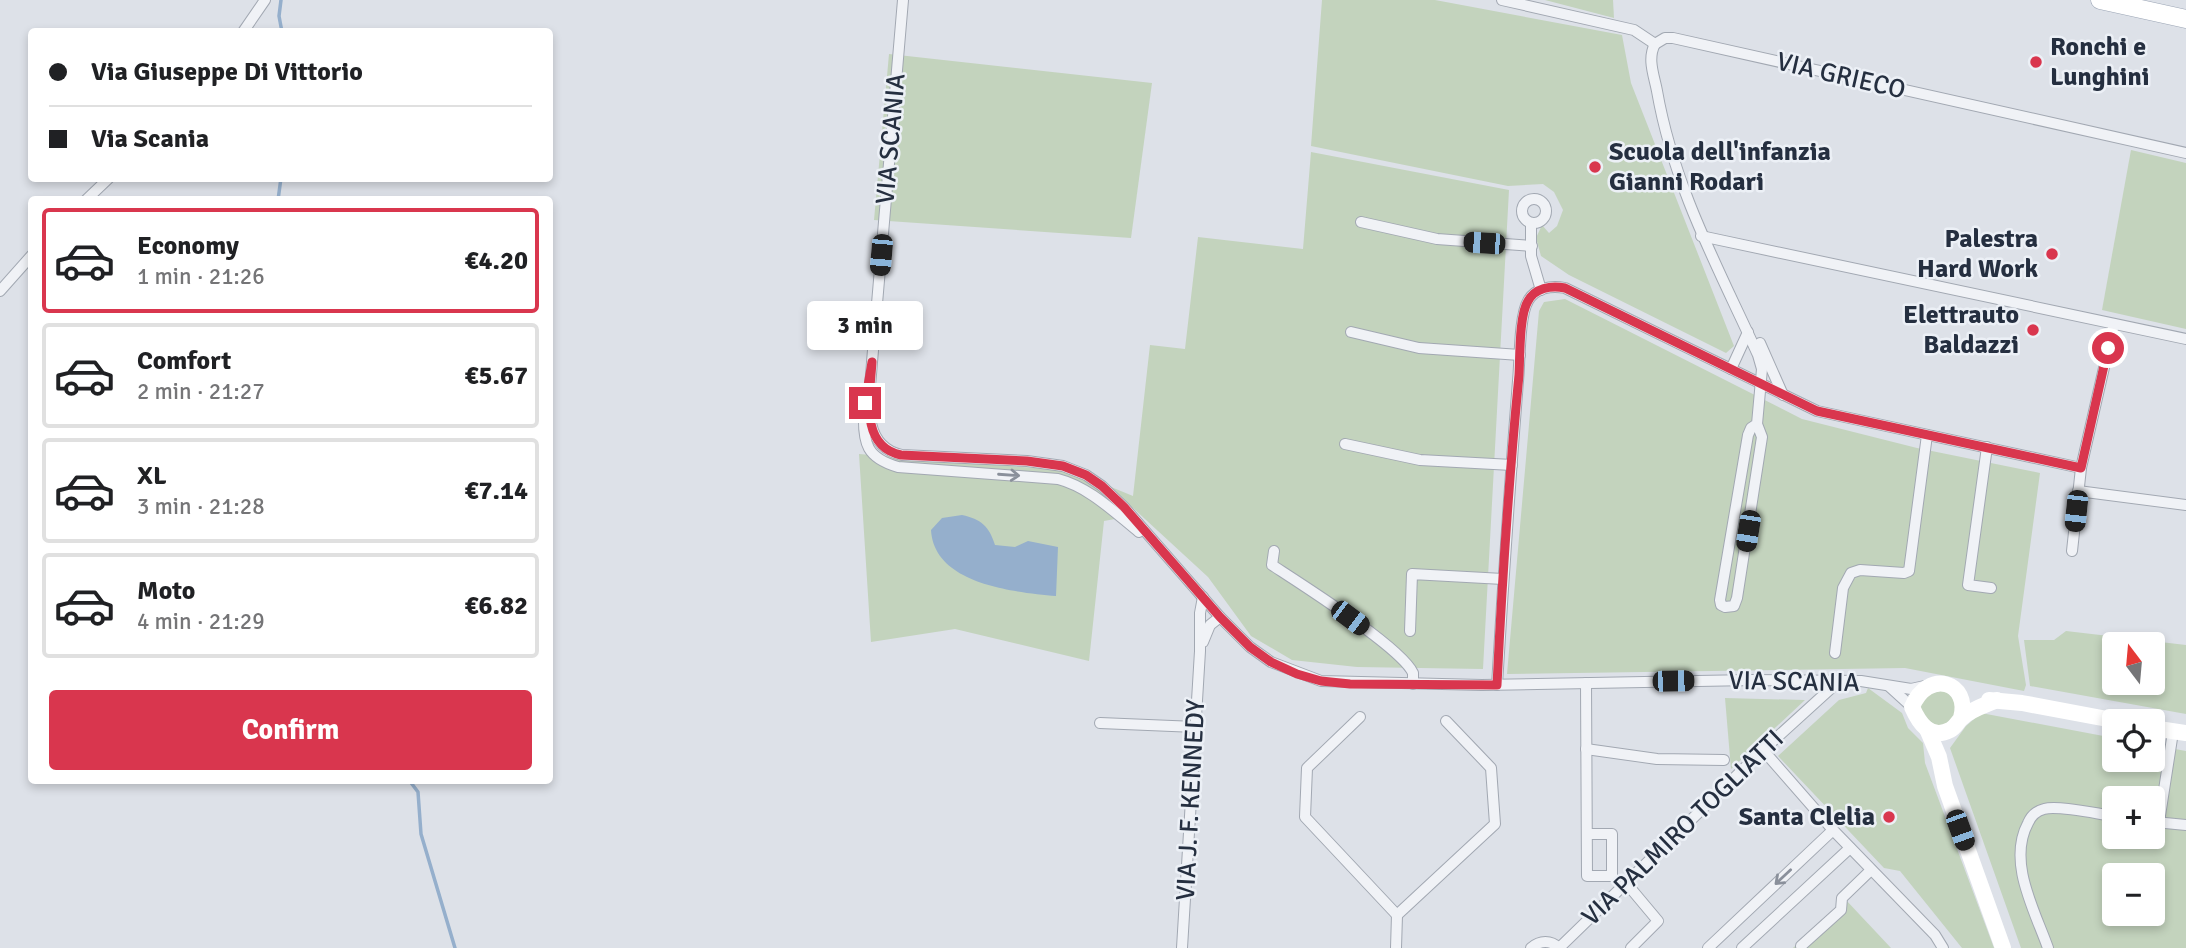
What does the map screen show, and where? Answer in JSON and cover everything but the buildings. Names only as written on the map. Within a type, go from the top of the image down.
[{"type":"main road","points":[[2100,0],[2186,19]]},
{"type":"main road","name":"VIA SCANIA","points":[[1930,685],[1944,684],[1960,695],[2043,706],[2102,718]]},
{"type":"main road","points":[[1912,707],[1919,693],[1930,685]]},
{"type":"main road","points":[[1939,757],[1963,710],[1960,695]]},
{"type":"main road","points":[[1927,729],[1943,732],[1997,700]]},
{"type":"main road","name":"VIA SCANIA","points":[[1912,707],[1917,719],[1927,729],[1939,757],[1945,786],[2003,948]]},
{"type":"street","points":[[246,28],[265,0]]},
{"type":"street","name":"VIA SCANIA","points":[[903,0],[864,427],[864,439],[875,457],[898,467],[1069,482],[1091,494],[1162,550],[1250,647],[1271,662],[1321,681],[1497,685],[1861,681],[1911,689],[1930,685]]},
{"type":"street","points":[[1502,0],[1634,30],[1655,44],[1651,58],[1658,101],[1678,172],[1701,236],[1748,331],[1762,369],[1757,424],[1762,437],[1739,590],[1734,606],[1725,607],[1720,600],[1733,516],[1748,435],[1751,428],[1757,424]]},
{"type":"street","name":"VIA GRIECO","points":[[1655,44],[1665,38],[1673,38],[2186,153]]},
{"type":"street","points":[[90,196],[105,182]]},
{"type":"street","points":[[1361,222],[1437,240],[1532,246]]},
{"type":"street","points":[[1531,223],[1531,256],[1541,290]]},
{"type":"street","points":[[1701,236],[2186,340]]},
{"type":"street","points":[[0,291],[28,260]]},
{"type":"street","points":[[1497,685],[1524,311],[1528,301],[1541,290],[1555,286],[1565,288],[1817,411],[2081,468]]},
{"type":"street","points":[[2072,551],[2081,468],[2114,324]]},
{"type":"street","points":[[1731,369],[1748,331]]},
{"type":"street","points":[[1748,331],[1761,344],[1783,395]]},
{"type":"street","points":[[1351,332],[1419,348],[1520,355]]},
{"type":"street","points":[[1835,653],[1843,588],[1851,573],[1860,570],[1904,573],[1909,571],[1927,435]]},
{"type":"street","points":[[1345,444],[1420,460],[1512,465]]},
{"type":"street","points":[[1986,447],[1968,585],[1991,588]]},
{"type":"street","points":[[2078,491],[2186,505]]},
{"type":"street","points":[[1273,551],[1272,565],[1327,602],[1402,659],[1413,673],[1413,684]]},
{"type":"street","points":[[1410,631],[1412,574],[1503,579]]},
{"type":"street","name":"VIA J. F. KENNEDY","points":[[1182,948],[1203,597]]},
{"type":"street","points":[[1200,651],[1205,633],[1220,617]]},
{"type":"street","name":"VIA PALMIRO TOGLIATTI","points":[[1559,948],[1763,750],[1839,681]]},
{"type":"street","points":[[1586,683],[1587,876],[1612,876],[1612,834],[1587,834]]},
{"type":"street","name":"VIA SCANIA","points":[[1890,687],[1912,707]]},
{"type":"street","points":[[1360,717],[1307,768],[1306,817],[1397,915],[1396,948]]},
{"type":"street","points":[[1397,915],[1495,824],[1491,768],[1446,721]]},
{"type":"street","points":[[1100,723],[1196,727]]},
{"type":"street","points":[[2165,789],[2180,733]]},
{"type":"street","points":[[1586,748],[1657,759],[1724,760]]},
{"type":"street","points":[[1763,750],[1833,830],[1935,935],[1943,948]]},
{"type":"street","points":[[2048,948],[2026,889],[2021,867],[2025,827],[2031,816],[2044,808],[2102,815]]},
{"type":"street","points":[[2165,823],[2186,825]]},
{"type":"street","points":[[1708,948],[1833,830]]},
{"type":"street","points":[[1742,948],[1850,848]]},
{"type":"street","points":[[1799,945],[1841,910],[1842,898],[1871,870]]},
{"type":"street","points":[[1627,884],[1658,921],[1631,948]]},
{"type":"street","points":[[1531,948],[1547,941],[1559,948]]},
{"type":"green space","points":[[1322,0],[1435,0],[1622,35],[1631,83],[1734,346],[1726,353],[1569,275],[1541,256],[1536,238],[1542,225],[1549,233],[1557,226],[1563,210],[1554,192],[1543,184],[1508,186],[1311,146]]},
{"type":"green space","points":[[1545,0],[1613,0],[1614,18]]},
{"type":"green space","points":[[889,54],[1152,83],[1131,238],[874,220]]},
{"type":"green space","points":[[2131,150],[2186,163],[2186,329],[2102,310]]},
{"type":"green space","points":[[1311,152],[1509,190],[1483,669],[1357,667],[1292,660],[1251,636],[1208,577],[1133,508],[1131,516],[1104,521],[1089,661],[955,629],[871,642],[859,454],[1072,471],[1133,496],[1150,345],[1185,349],[1198,237],[1303,249]]},
{"type":"green space","points":[[1565,299],[1802,419],[1917,448],[2040,473],[2018,636],[2026,685],[2024,691],[1905,668],[1507,674],[1539,311],[1544,302]]},
{"type":"green space","points":[[2066,631],[2102,635],[2102,695],[2165,695],[2165,643],[2186,645],[2186,714],[2030,686],[2024,640],[2054,640]]},
{"type":"green space","points":[[1868,688],[1902,713],[1908,728],[1923,743],[1925,763],[1994,948],[1962,948],[1900,871],[1884,868],[1778,756],[1839,700],[1866,693]]},
{"type":"green space","points":[[1944,690],[1954,700],[1956,710],[1952,719],[1940,727],[1923,720],[1919,702],[1922,696]]},
{"type":"green space","points":[[1725,698],[1805,700],[1731,769]]},
{"type":"green space","points":[[1981,713],[2102,736],[2102,772],[2165,772],[2165,747],[2186,751],[2186,948],[2021,948],[1950,748],[1966,726]]},
{"type":"green space","points":[[1845,899],[1891,948],[1793,948]]},
{"type":"water","points":[[962,515],[983,524],[995,545],[1015,547],[1028,541],[1058,547],[1056,596],[1019,592],[978,582],[946,563],[935,548],[931,530],[942,518]]},
{"type":"waterway","points":[[281,0],[279,16],[281,28]]},
{"type":"waterway","points":[[279,196],[280,182]]},
{"type":"waterway","points":[[412,784],[418,792],[421,834],[455,948]]},
{"type":"place","name":"Ronchi e Lunghini","points":[[2036,62]]},
{"type":"place","name":"Scuola dell'infanzia Gianni Rodari","points":[[1595,167]]},
{"type":"place","name":"Palestra Hard Work","points":[[2052,254]]},
{"type":"place","name":"Elettrauto Baldazzi","points":[[2033,330]]},
{"type":"place","name":"Santa Clelia","points":[[1889,817]]},
{"type":"route","points":[[865,403],[872,362],[871,424],[877,442],[889,451],[901,455],[1027,461],[1063,466],[1086,475],[1124,507],[1220,617],[1250,647],[1271,662],[1297,674],[1321,681],[1350,684],[1497,685],[1524,311],[1535,293],[1555,286],[1565,288],[1817,411],[2081,468],[2108,348]]}]
